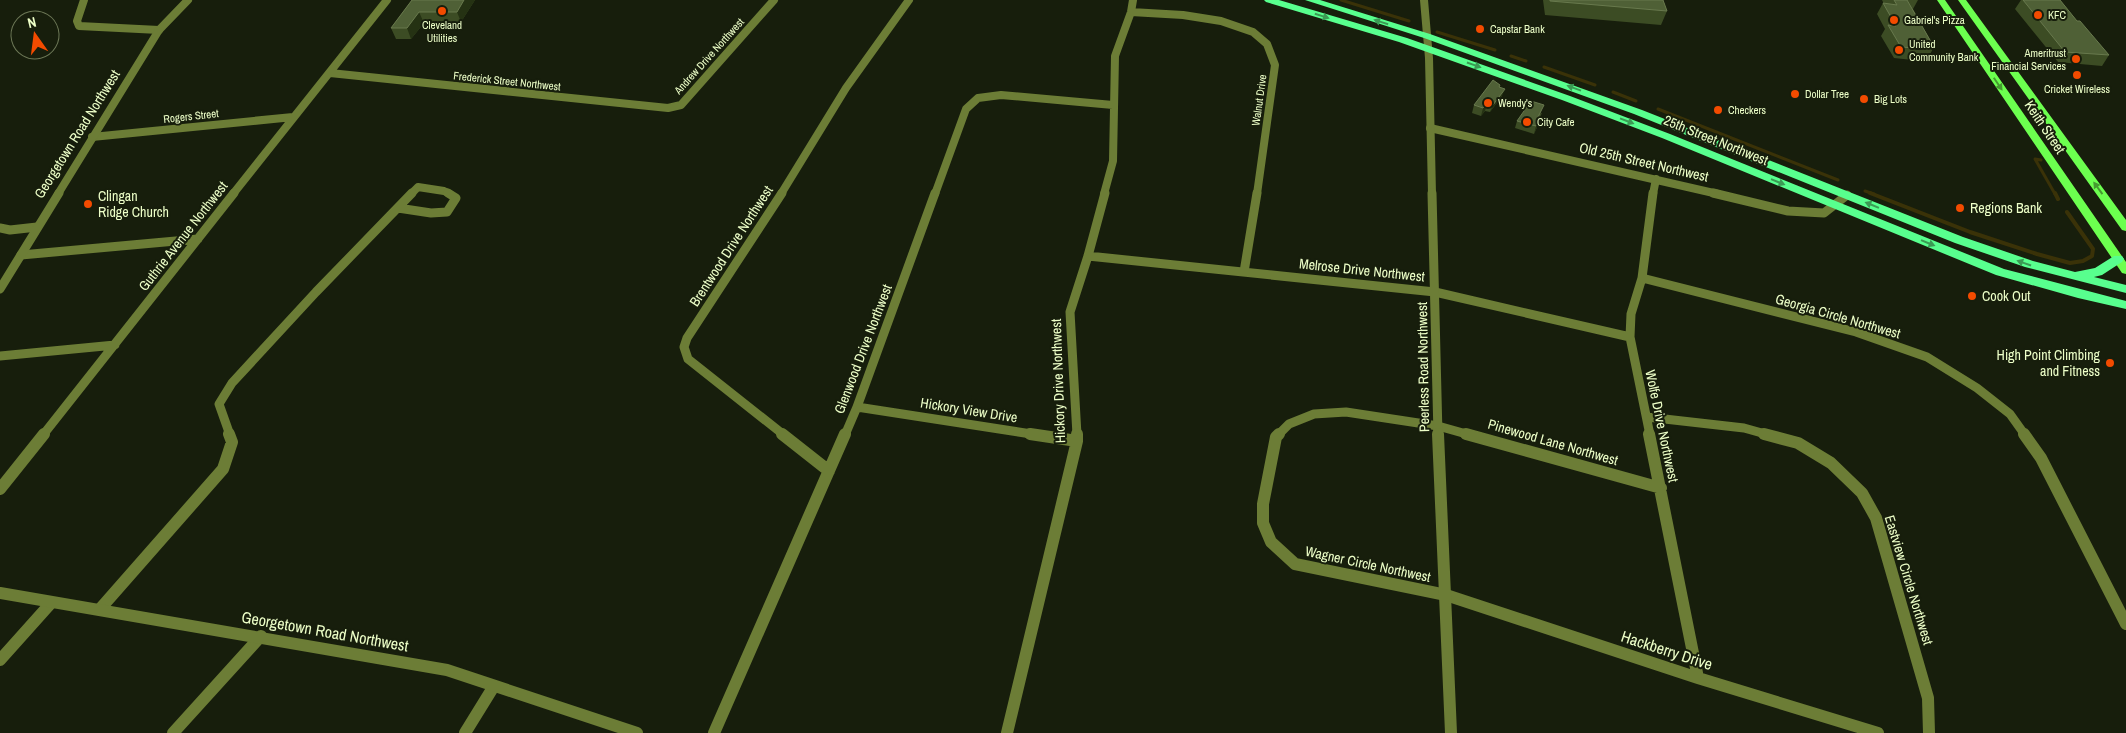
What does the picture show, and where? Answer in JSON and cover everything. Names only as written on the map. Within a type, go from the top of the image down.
[{"type":"highway","name":"25th Street Northwest","points":[[1268,0],[1428,50],[1604,112],[2000,272],[2078,294],[2126,305]]},
{"type":"highway","name":"25th Street Northwest","points":[[1310,0],[1427,36],[1636,111],[1959,240],[2028,264],[2126,289]]},
{"type":"highway","points":[[2070,276],[2098,272],[2118,259]]},
{"type":"highway","points":[[2078,294],[2126,314]]},
{"type":"main road","name":"Keith Street","points":[[1941,0],[2126,270]]},
{"type":"main road","points":[[1955,0],[1979,23]]},
{"type":"main road","name":"Keith Street","points":[[1962,0],[2126,228]]},
{"type":"street","points":[[84,0],[77,21],[79,26],[159,30]]},
{"type":"street","name":"Georgetown Road Northwest","points":[[0,289],[159,30],[188,0]]},
{"type":"street","name":"Guthrie Avenue Northwest","points":[[0,489],[387,0]]},
{"type":"street","name":"Andrew Drive Northwest","points":[[680,105],[774,0]]},
{"type":"street","name":"Brentwood Drive Northwest","points":[[829,472],[688,358],[684,347],[687,338],[767,217],[846,88],[909,0]]},
{"type":"street","name":"Hickory Drive Northwest","points":[[1007,733],[1077,441],[1070,312],[1088,256],[1114,161],[1113,105],[1115,56],[1131,12],[1133,0]]},
{"type":"street","name":"Peerless Road Northwest","points":[[1424,0],[1428,50],[1438,426],[1451,733]]},
{"type":"street","name":"Walnut Drive","points":[[1131,12],[1218,20],[1238,24],[1265,41],[1273,52],[1275,65],[1258,190],[1244,272]]},
{"type":"street","name":"Frederick Street Northwest","points":[[330,72],[653,108],[668,108],[680,105]]},
{"type":"street","name":"Glenwood Drive Northwest","points":[[714,733],[857,407],[966,110],[978,98],[1001,95],[1113,105]]},
{"type":"street","name":"Rogers Street","points":[[92,137],[293,117]]},
{"type":"street","name":"Old 25th Street Northwest","points":[[1430,128],[1788,211],[1824,213],[1847,195]]},
{"type":"street","name":"Wolfe Drive Northwest","points":[[1656,179],[1649,214],[1642,278],[1631,314],[1630,337],[1698,678]]},
{"type":"street","points":[[100,609],[222,470],[232,442],[219,404],[232,383],[398,208],[418,187],[444,191],[456,198],[447,212],[431,213],[398,208]]},
{"type":"street","points":[[0,228],[10,230],[37,227]]},
{"type":"street","points":[[21,254],[198,239]]},
{"type":"street","name":"Melrose Drive Northwest","points":[[1088,256],[1435,292],[1630,337]]},
{"type":"street","name":"Georgia Circle Northwest","points":[[1642,278],[1856,332],[1927,357],[1977,388],[2010,414],[2041,458],[2126,624]]},
{"type":"street","points":[[0,356],[115,345]]},
{"type":"street","name":"Hickory View Drive","points":[[857,407],[1077,441]]},
{"type":"street","name":"Wagner Circle Northwest","points":[[1438,426],[1346,412],[1314,414],[1289,424],[1276,437],[1263,504],[1263,524],[1271,542],[1295,564],[1446,595]]},
{"type":"street","name":"Eastview Circle Northwest","points":[[1647,417],[1744,428],[1798,443],[1831,463],[1862,493],[1876,518],[1928,698],[1929,733]]},
{"type":"street","name":"Pinewood Lane Northwest","points":[[1438,426],[1661,488]]},
{"type":"street","name":"Georgetown Road Northwest","points":[[0,593],[51,603],[100,609],[261,636],[447,670],[637,733]]},
{"type":"street","name":"Hackberry Drive","points":[[1446,595],[1698,678],[1878,733]]},
{"type":"street","points":[[0,660],[51,603]]},
{"type":"street","points":[[173,733],[261,636]]},
{"type":"street","points":[[465,733],[494,686]]},
{"type":"building","points":[[412,0],[464,0],[457,12],[419,12],[407,28],[391,28]]},
{"type":"building","points":[[1663,0],[1667,11],[1550,1]]},
{"type":"building","points":[[1894,0],[1907,0],[1934,47],[1926,46],[1928,49],[1901,47],[1888,25],[1896,26],[1883,3],[1897,5]]},
{"type":"building","points":[[2023,0],[2060,0],[2109,55],[2065,52]]},
{"type":"building","points":[[1493,80],[1500,85],[1499,87],[1505,89],[1493,105],[1487,103],[1483,108],[1474,105]]},
{"type":"building","points":[[1531,101],[1544,105],[1536,126],[1517,121]]},
{"type":"waterway","points":[[1341,0],[1409,21]]},
{"type":"waterway","points":[[1437,32],[1495,50]]},
{"type":"waterway","points":[[1511,56],[1526,61]]},
{"type":"waterway","points":[[1544,67],[1595,85]]},
{"type":"waterway","points":[[1613,92],[1636,101]]},
{"type":"waterway","points":[[1658,109],[1838,180]]},
{"type":"waterway","points":[[2041,160],[2035,159],[2055,194]]},
{"type":"waterway","points":[[1865,191],[1874,194]]},
{"type":"waterway","points":[[1870,193],[1970,232],[2037,254],[2070,263],[2083,261],[2092,256],[2093,249],[2067,212]]},
{"type":"waterway","points":[[2055,193],[2058,199]]},
{"type":"place","name":"Cleveland Utilities","points":[[442,11]]},
{"type":"place","name":"KFC","points":[[2038,15]]},
{"type":"place","name":"Gabriel's Pizza","points":[[1894,20]]},
{"type":"place","name":"Capstar Bank","points":[[1480,29]]},
{"type":"place","name":"United Community Bank","points":[[1899,50]]},
{"type":"place","name":"Ameritrust Financial Services","points":[[2076,59]]},
{"type":"place","name":"Cricket Wireless","points":[[2077,75]]},
{"type":"place","name":"Dollar Tree","points":[[1795,94]]},
{"type":"place","name":"Big Lots","points":[[1864,99]]},
{"type":"place","name":"Wendy's","points":[[1488,103]]},
{"type":"place","name":"Checkers","points":[[1718,110]]},
{"type":"place","name":"City Cafe","points":[[1527,122]]},
{"type":"place","name":"Clingan Ridge Church","points":[[88,204]]},
{"type":"place","name":"Regions Bank","points":[[1960,208]]},
{"type":"place","name":"Cook Out","points":[[1972,296]]},
{"type":"place","name":"High Point Climbing and Fitness","points":[[2110,363]]}]
